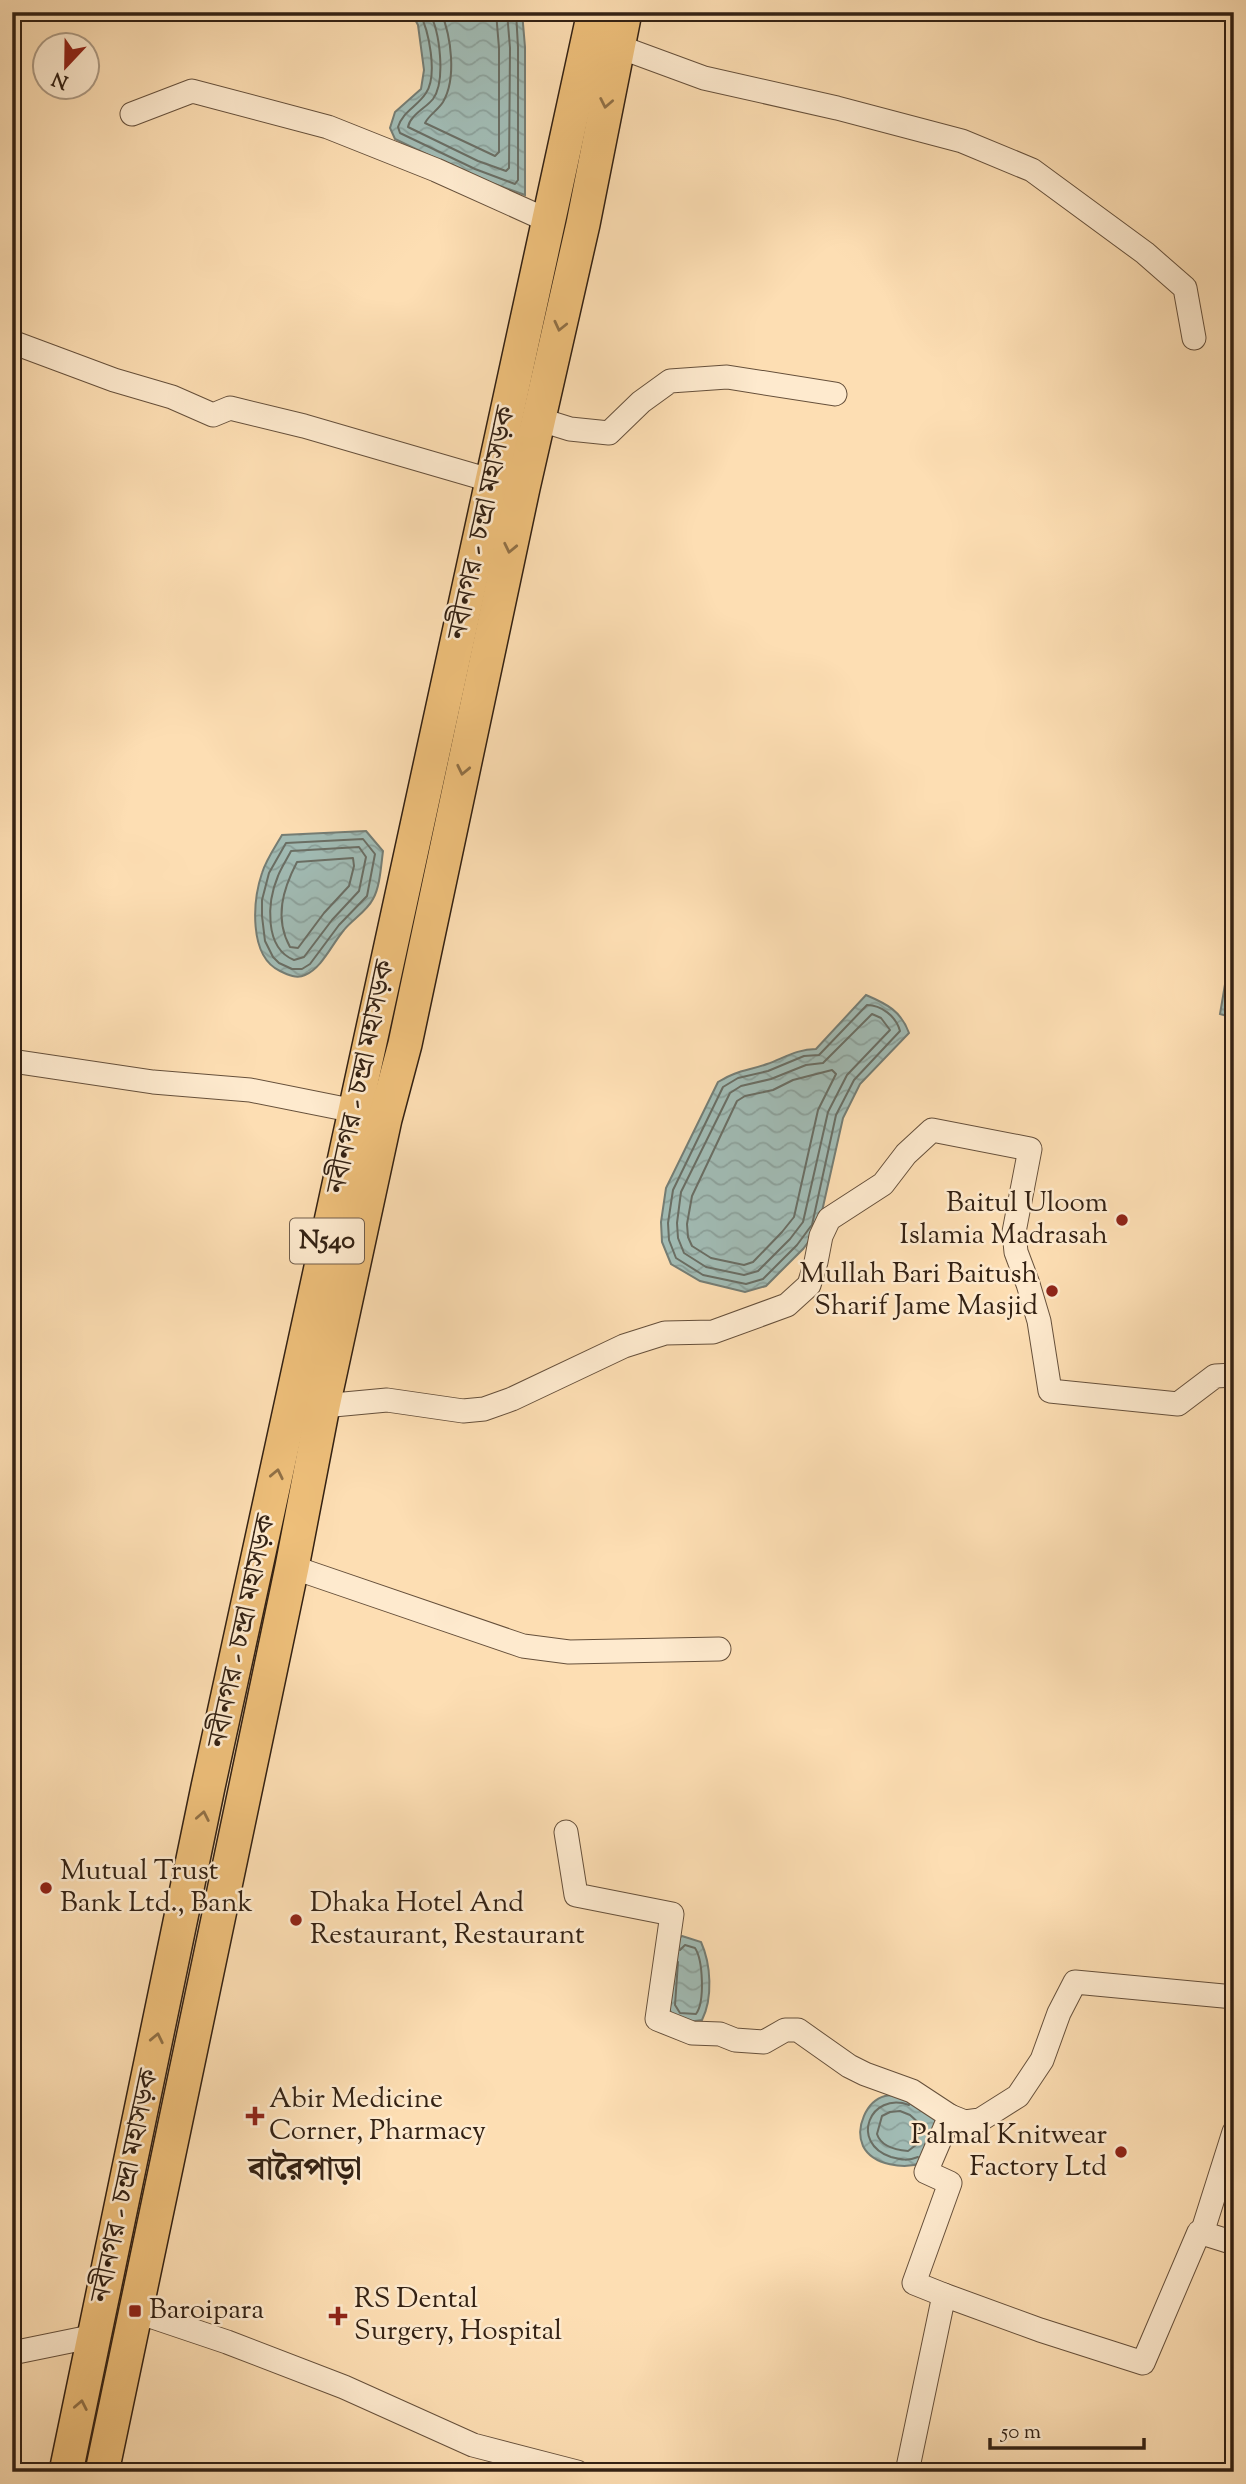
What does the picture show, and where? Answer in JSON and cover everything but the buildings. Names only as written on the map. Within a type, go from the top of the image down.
[{"type":"highway","name":"নবীনগর - চন্দ্রা মহাসড়ক","points":[[66,2472],[208,1787],[594,12]]},
{"type":"highway","name":"নবীনগর - চন্দ্রা মহাসড়ক","points":[[102,2472],[292,1567],[323,1406],[385,1119],[405,1044],[538,419],[583,224],[625,12]]},
{"type":"street","points":[[617,46],[704,78],[837,108],[962,141],[1032,170],[1144,253],[1185,288],[1194,338]]},
{"type":"street","points":[[132,114],[192,91],[328,128],[436,170],[549,221]]},
{"type":"street","points":[[12,342],[114,380],[172,397],[213,415],[230,408],[493,481]]},
{"type":"street","points":[[538,419],[570,429],[609,433],[641,402],[670,381],[727,377],[835,394]]},
{"type":"street","points":[[12,1061],[153,1082],[250,1090],[355,1111]]},
{"type":"street","points":[[323,1406],[387,1400],[463,1411],[484,1409],[512,1399],[624,1346],[665,1333],[713,1332],[787,1305],[809,1285],[821,1236],[829,1219],[883,1184],[906,1154],[932,1130],[1030,1149],[1014,1232],[1016,1252],[1039,1321],[1050,1391],[1178,1404],[1215,1376],[1234,1375]]},
{"type":"street","points":[[292,1567],[523,1646],[569,1652],[719,1649]]},
{"type":"street","points":[[566,1832],[576,1895],[672,1913],[657,2020],[692,2033],[720,2034],[735,2040],[764,2042],[785,2030],[798,2030],[849,2066],[912,2091],[950,2116],[965,2122],[980,2120],[1018,2096],[1042,2060],[1059,2013],[1075,1982],[1234,1997]]},
{"type":"street","points":[[950,2116],[926,2172],[950,2183],[914,2283],[1040,2330],[1143,2363],[1199,2232],[1234,2242]]},
{"type":"street","points":[[1202,2233],[1234,2132]]},
{"type":"street","points":[[907,2472],[944,2295]]},
{"type":"street","points":[[135,2311],[227,2342],[344,2387],[473,2445],[577,2472]]},
{"type":"street","points":[[12,2353],[95,2336]]},
{"type":"water","points":[[411,12],[522,12],[525,47],[525,195],[472,176],[395,139],[390,128],[395,112],[421,89],[424,70],[418,25]]},
{"type":"water","points":[[366,831],[383,851],[379,882],[370,903],[344,930],[311,972],[299,977],[280,971],[270,964],[262,953],[255,912],[262,873],[282,835]]},
{"type":"water","points":[[1234,931],[1234,1018],[1220,1014]]},
{"type":"water","points":[[866,995],[892,1009],[902,1019],[909,1033],[860,1084],[843,1118],[818,1229],[803,1249],[766,1286],[745,1292],[700,1281],[671,1264],[662,1242],[661,1222],[666,1188],[718,1082],[797,1052],[816,1049]]},
{"type":"water","points":[[682,1936],[701,1942],[707,1960],[709,1991],[702,2020],[688,2022],[672,2015],[668,2006],[678,1939]]},
{"type":"water","points":[[902,2095],[938,2119],[922,2163],[915,2165],[898,2166],[882,2162],[868,2153],[861,2139],[861,2124],[872,2103],[885,2096]]},
{"type":"place","name":"Baitul Uloom Islamia Madrasah","points":[[1122,1220]]},
{"type":"place","name":"Mullah Bari Baitush Sharif Jame Masjid","points":[[1052,1291]]},
{"type":"place","name":"Mutual Trust Bank Ltd., Bank","points":[[46,1888]]},
{"type":"place","name":"Dhaka Hotel And Restaurant, Restaurant","points":[[296,1920]]},
{"type":"place","name":"Abir Medicine Corner, Pharmacy","points":[[255,2116]]},
{"type":"place","name":"Palmal Knitwear Factory Ltd","points":[[1121,2152]]},
{"type":"place","name":"Baroipara","points":[[135,2311]]},
{"type":"place","name":"RS Dental Surgery, Hospital","points":[[338,2316]]},
{"type":"district","name":"বারৈপাড়া","points":[[305,2171]]}]
